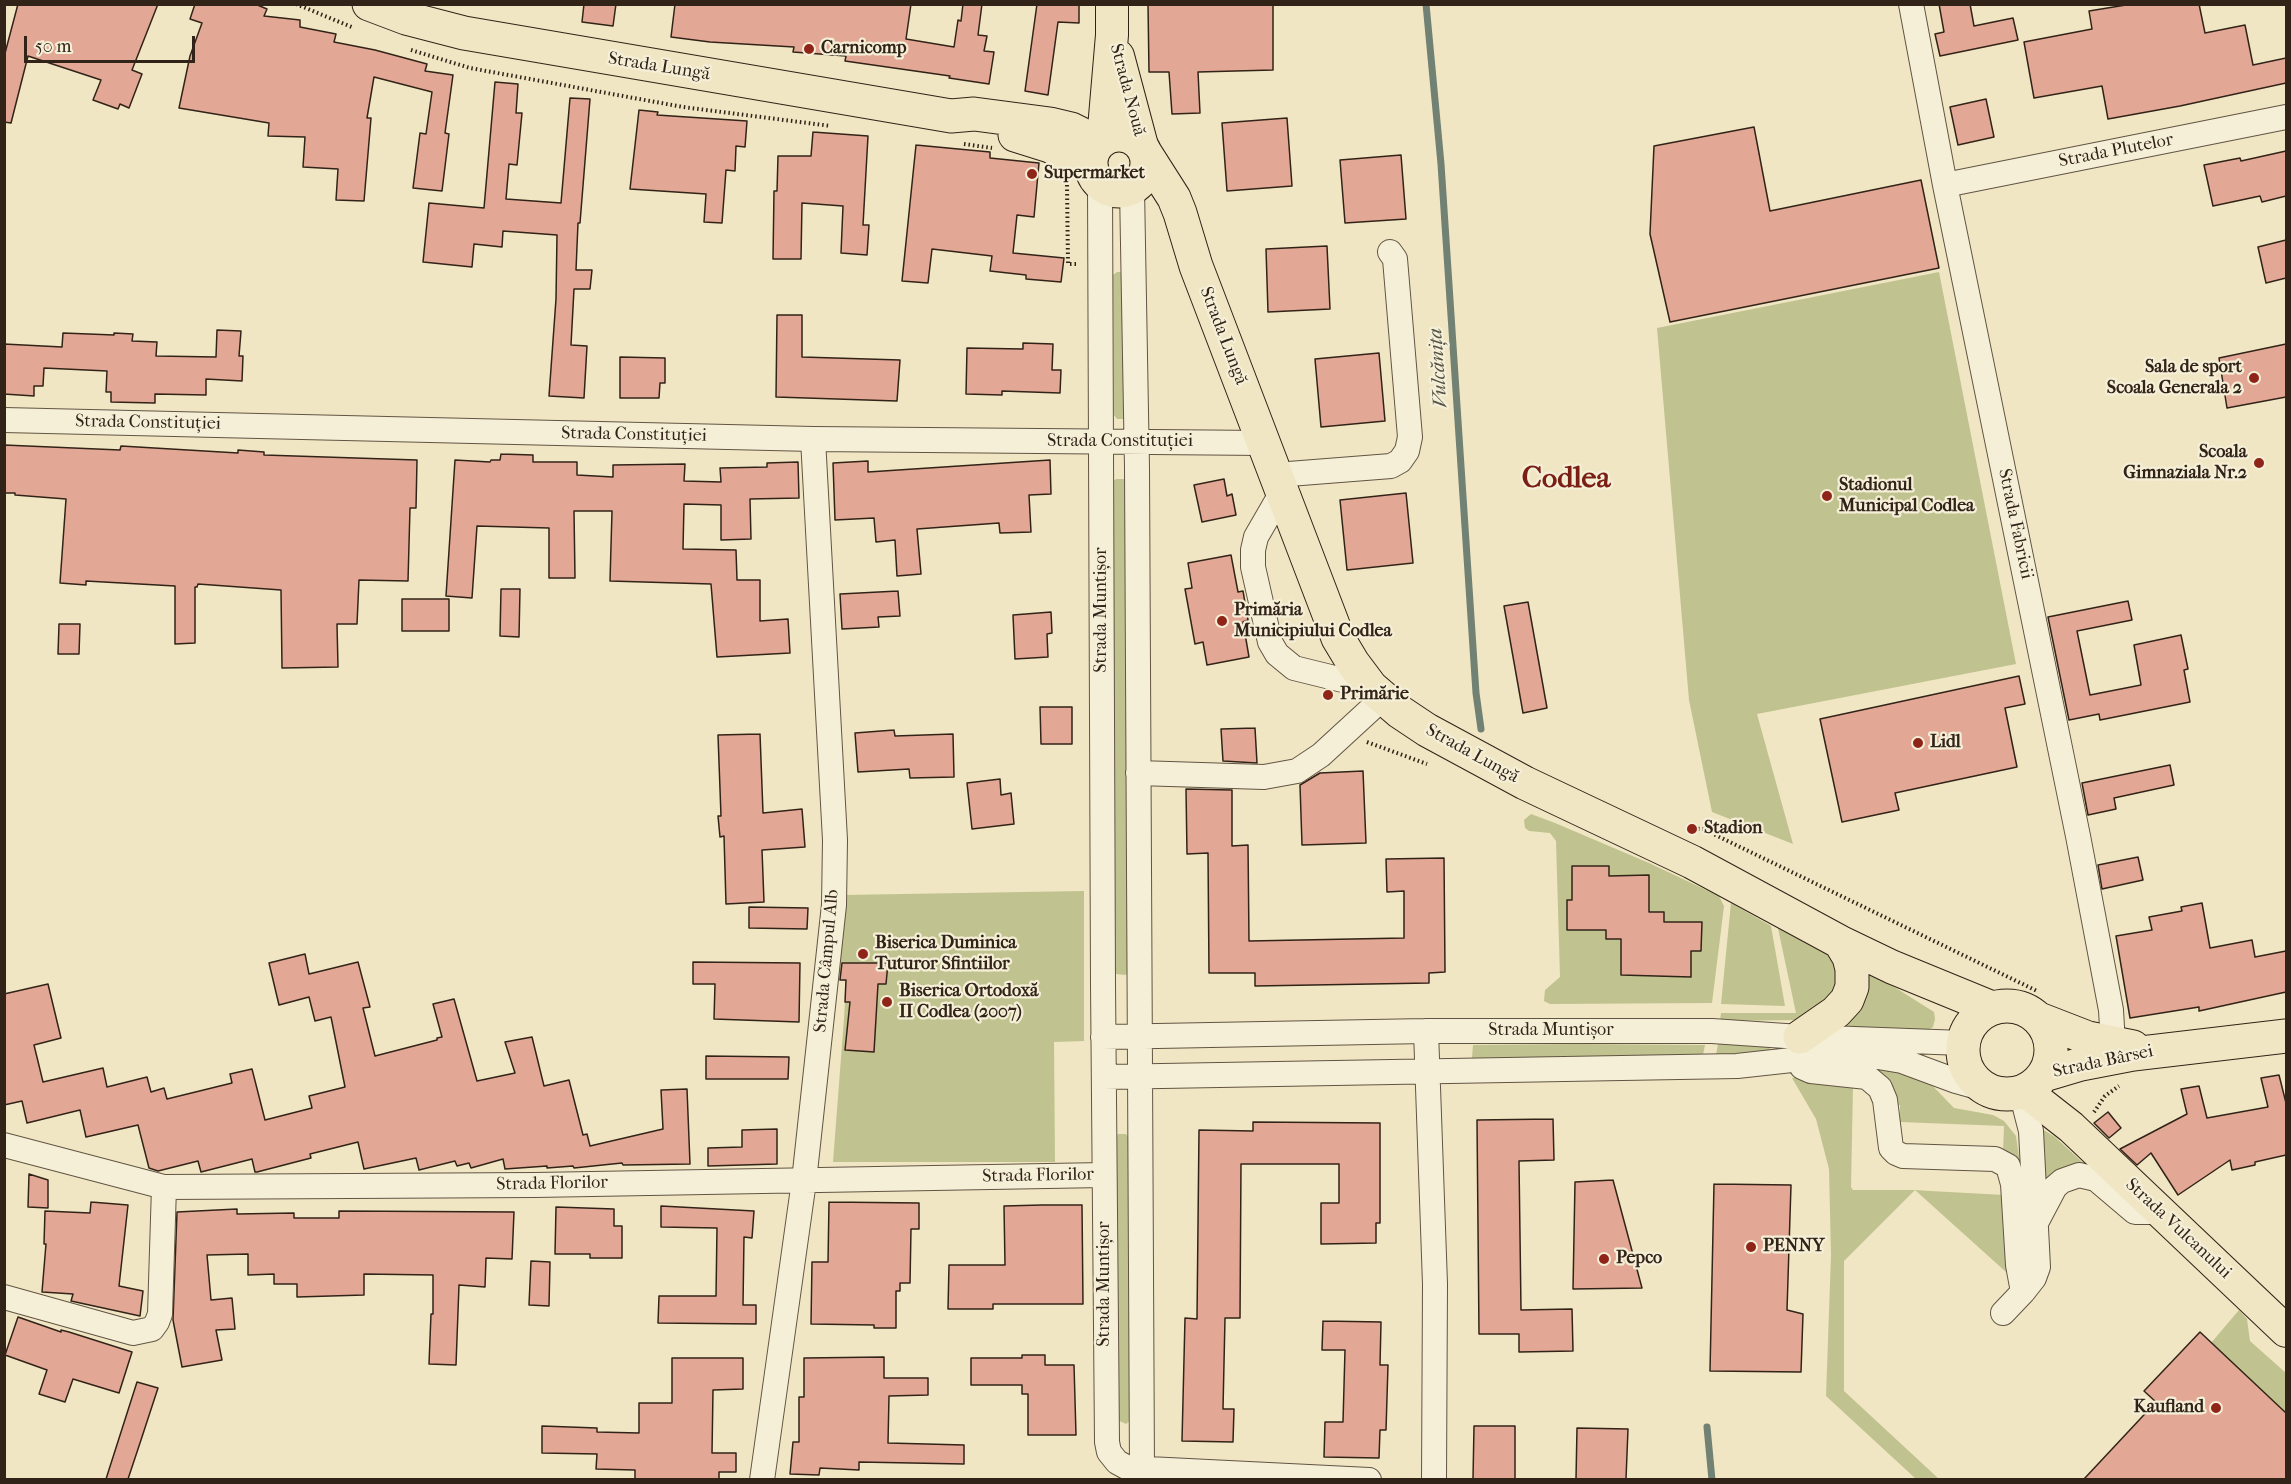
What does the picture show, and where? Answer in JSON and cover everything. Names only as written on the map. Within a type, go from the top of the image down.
[{"type":"highway","name":"Strada Lungă","points":[[363,17],[406,18],[464,33],[953,130],[974,114],[1050,124],[1071,129],[1092,163]]},
{"type":"highway","points":[[1119,135],[1135,140],[1144,150],[1146,171],[1134,187],[1115,191],[1092,163],[1119,135]]},
{"type":"highway","name":"Strada Lungă","points":[[1144,150],[1174,198],[1196,266],[1338,638],[1353,663],[1377,692],[1427,730],[1453,745],[1525,783],[1692,862],[1840,942],[1892,967]]},
{"type":"highway","name":"Strada Lungă","points":[[1134,187],[1172,227],[1196,266]]},
{"type":"highway","points":[[1794,1048],[1847,1000],[1852,987],[1852,969],[1849,957],[1840,942]]},
{"type":"highway","points":[[1892,967],[1992,1008]]},
{"type":"highway","points":[[1892,967],[1938,1006],[1964,1039]]},
{"type":"highway","points":[[2004,1005],[2029,1011],[2039,1005],[2051,1046],[2050,1061],[2032,1085],[2007,1094],[1988,1090],[1972,1077],[1966,1066],[1964,1039],[1971,1024],[1981,1014],[1992,1008],[2004,1005]]},
{"type":"highway","name":"Strada Bârsei","points":[[2039,1005],[2088,1038],[2113,1044],[2161,1050]]},
{"type":"highway","name":"Strada Bârsei","points":[[2032,1085],[2098,1060],[2161,1050],[2286,1036]]},
{"type":"main road","name":"Strada Nouă","points":[[1112,20],[1144,150]]},
{"type":"main road","name":"Strada Nouă","points":[[1092,163],[1112,20]]},
{"type":"main road","name":"Strada Vulcanului","points":[[2032,1085],[2078,1134],[2286,1331]]},
{"type":"street","name":"Strada Fabricii","points":[[1911,4],[1945,185],[2078,836],[2111,1010],[2113,1044]]},
{"type":"street","name":"Strada Plutelor","points":[[1945,185],[2286,117]]},
{"type":"street","name":"Strada Muntișor","points":[[1092,163],[1101,442],[1104,1175],[1107,1442],[1109,1452],[1117,1462],[1128,1468],[1369,1479]]},
{"type":"street","name":"Strada Muntișor","points":[[1134,187],[1142,1468]]},
{"type":"street","points":[[1138,773],[1264,777],[1297,771],[1321,755],[1377,692],[1294,668],[1277,654],[1270,642],[1253,567],[1253,550],[1256,537],[1279,483],[1391,466],[1400,461],[1407,451],[1410,437],[1395,259],[1390,252]]},
{"type":"street","name":"Strada Constituției","points":[[4,420],[813,439],[1264,442]]},
{"type":"street","name":"Strada Câmpul Alb","points":[[762,1479],[804,1181],[834,905],[835,840],[813,439]]},
{"type":"street","name":"Strada Muntișor","points":[[1103,1036],[1426,1031],[1712,1031],[1794,1048],[1819,1057],[1878,1057],[1902,1061],[1988,1090]]},
{"type":"street","points":[[1426,1031],[1435,1284],[1434,1479]]},
{"type":"street","name":"Strada Muntișor","points":[[1104,1077],[1428,1069],[1737,1066],[1794,1048],[1964,1039]]},
{"type":"street","points":[[1794,1048],[1810,1071],[1868,1077],[1880,1088],[1886,1100],[1891,1148],[1903,1156],[1995,1159],[2008,1166],[2013,1184],[2018,1265],[2023,1292]]},
{"type":"street","points":[[2003,1313],[2034,1278],[2038,1267],[2031,1131],[2032,1085]]},
{"type":"street","name":"Strada Florilor","points":[[4,1145],[164,1187],[804,1181],[1104,1175]]},
{"type":"street","points":[[2036,1223],[2055,1187],[2062,1181],[2079,1175],[2096,1179],[2136,1212],[2159,1212]]},
{"type":"street","points":[[4,1297],[134,1333],[152,1329],[160,1314],[164,1187]]},
{"type":"path","points":[[296,4],[363,17]]},
{"type":"path","points":[[408,49],[470,68],[683,107],[831,126]]},
{"type":"path","points":[[953,130],[1000,150]]},
{"type":"path","points":[[1068,264],[1092,163]]},
{"type":"path","points":[[1681,826],[1703,829],[2039,1005]]},
{"type":"path","points":[[2078,1134],[2104,1096],[2119,1086],[2130,1084]]},
{"type":"green space","points":[[1122,272],[1127,417],[1124,419],[1117,419],[1114,415],[1113,275]]},
{"type":"green space","name":"Stadionul Municipal Codlea","points":[[1939,272],[2016,664],[1757,714],[1793,844],[1712,812],[1689,700],[1657,328]]},
{"type":"green space","points":[[1116,479],[1124,479],[1126,482],[1128,973],[1125,975],[1116,974],[1114,971],[1112,482]]},
{"type":"green space","points":[[1531,814],[1649,863],[1719,896],[1724,906],[1712,1003],[1550,1004],[1544,1001],[1545,990],[1560,977],[1556,841],[1550,833],[1529,831],[1525,828],[1524,820]]},
{"type":"green space","points":[[1084,891],[1084,1041],[1054,1042],[1055,1162],[833,1162],[846,981],[837,980],[843,895]]},
{"type":"green space","points":[[1731,903],[1771,926],[1785,1006],[1721,1004]]},
{"type":"green space","points":[[1776,919],[1834,958],[1843,990],[1797,1020],[1720,1021],[1721,1013],[1796,1013]]},
{"type":"green space","points":[[1858,964],[1934,1012],[1933,1027],[1928,1030],[1825,1030]]},
{"type":"green space","points":[[1718,1044],[1767,1044],[1771,1050],[1769,1053],[1716,1055]]},
{"type":"green space","points":[[1473,1045],[1705,1045],[1703,1055],[1472,1058]]},
{"type":"green space","points":[[1861,1062],[1927,1080],[1954,1108],[1993,1115],[2004,1121],[2016,1136],[2022,1177],[2014,1157],[2003,1151],[2004,1126],[1900,1122],[1900,1105],[1890,1104]]},
{"type":"green space","points":[[1792,1078],[1839,1078],[1853,1086],[1851,1187],[1853,1190],[1915,1190],[1844,1261],[1844,1391],[1939,1479],[1916,1479],[1826,1396],[1831,1255],[1829,1169],[1816,1119]]},
{"type":"green space","points":[[2042,1129],[2055,1137],[2093,1172],[2042,1194]]},
{"type":"green space","points":[[1118,1134],[1126,1134],[1129,1139],[1130,1421],[1126,1424],[1117,1420],[1115,1138]]},
{"type":"green space","points":[[1915,1190],[2005,1195],[2009,1270],[2006,1272]]},
{"type":"green space","points":[[2239,1310],[2247,1319],[2250,1341],[2286,1373],[2286,1413],[2211,1343]]},
{"type":"building","points":[[18,4],[158,4],[132,70],[142,74],[129,108],[120,104],[118,109],[93,100],[101,80],[28,56],[11,123],[4,122],[4,57]]},
{"type":"building","points":[[195,4],[255,4],[267,9],[264,16],[300,20],[300,27],[336,34],[334,42],[427,64],[425,71],[453,75],[445,133],[449,134],[442,191],[413,188],[420,133],[426,134],[432,92],[374,77],[367,118],[371,118],[364,201],[336,200],[338,169],[303,167],[305,137],[268,136],[269,123],[179,108],[190,56],[202,23],[190,19]]},
{"type":"building","points":[[584,4],[616,4],[613,26],[582,22]]},
{"type":"building","points":[[675,4],[911,4],[906,39],[954,47],[963,4],[982,4],[978,35],[987,36],[984,51],[994,52],[989,84],[845,61],[846,56],[793,52],[794,47],[710,42],[671,37]]},
{"type":"building","points":[[1037,4],[1079,4],[1079,23],[1058,22],[1048,95],[1025,91]]},
{"type":"building","points":[[1148,4],[1273,4],[1273,70],[1198,72],[1200,113],[1172,114],[1169,72],[1149,72]]},
{"type":"building","points":[[1939,4],[1970,4],[1974,26],[2013,18],[2018,40],[1940,56],[1935,34],[1944,32]]},
{"type":"building","points":[[2132,4],[2199,4],[2205,33],[2245,25],[2253,65],[2286,58],[2286,83],[2108,119],[2102,86],[2034,98],[2024,42],[2092,29],[2089,11]]},
{"type":"building","points":[[495,82],[518,84],[516,113],[522,113],[517,165],[509,164],[506,199],[561,203],[570,98],[590,99],[580,223],[578,223],[576,270],[592,270],[590,289],[574,289],[571,345],[587,346],[584,398],[549,396],[556,299],[557,235],[503,231],[502,247],[474,244],[472,267],[423,262],[429,203],[484,208]]},
{"type":"building","points":[[1986,99],[1994,137],[1958,145],[1950,107]]},
{"type":"building","points":[[639,110],[658,112],[657,115],[747,121],[745,147],[736,146],[735,171],[726,170],[722,223],[704,222],[706,194],[630,189]]},
{"type":"building","points":[[1287,118],[1292,186],[1227,191],[1222,123]]},
{"type":"building","points":[[1754,127],[1770,211],[1921,180],[1939,268],[1670,322],[1650,234],[1654,146]]},
{"type":"building","points":[[813,132],[868,136],[863,225],[869,225],[867,255],[841,253],[843,206],[802,203],[801,259],[773,259],[774,191],[777,191],[778,156],[811,156]]},
{"type":"building","points":[[916,145],[990,152],[990,158],[1039,163],[1034,217],[1017,215],[1013,253],[1064,258],[1061,282],[1026,279],[1026,275],[990,271],[992,256],[932,249],[928,283],[902,281]]},
{"type":"building","points":[[2286,151],[2286,196],[2262,202],[2260,196],[2213,206],[2204,165],[2240,158],[2241,161]]},
{"type":"building","points":[[1401,155],[1406,219],[1345,223],[1340,160]]},
{"type":"building","points":[[2286,240],[2286,278],[2266,283],[2258,247]]},
{"type":"building","points":[[1327,246],[1330,309],[1268,312],[1266,249]]},
{"type":"building","points":[[777,315],[802,315],[802,357],[900,360],[897,401],[776,397]]},
{"type":"building","points":[[217,330],[241,331],[239,356],[243,356],[242,381],[206,379],[206,395],[155,394],[155,403],[111,402],[111,392],[106,392],[107,371],[44,368],[43,386],[34,386],[34,396],[4,394],[4,344],[62,347],[63,333],[133,334],[132,341],[157,342],[156,356],[216,357]]},
{"type":"building","points":[[1023,343],[1053,344],[1052,370],[1061,370],[1060,393],[1002,391],[1002,395],[966,394],[967,348],[1023,349]]},
{"type":"building","name":"Sala de sport Scoala Generala 2","points":[[2286,344],[2286,397],[2227,408],[2219,358]]},
{"type":"building","points":[[1379,353],[1385,421],[1321,427],[1315,359]]},
{"type":"building","points":[[620,357],[665,358],[665,383],[660,383],[659,398],[620,398]]},
{"type":"building","points":[[4,445],[120,450],[121,446],[238,453],[238,450],[264,452],[264,455],[417,460],[416,508],[410,508],[408,581],[359,580],[357,624],[337,624],[338,667],[282,668],[281,590],[198,584],[195,587],[195,643],[175,644],[175,586],[86,581],[86,585],[60,583],[66,499],[4,493]]},
{"type":"building","points":[[501,454],[533,455],[533,462],[577,462],[577,475],[613,477],[613,465],[685,464],[684,481],[721,482],[720,468],[767,467],[767,463],[798,462],[799,498],[750,499],[751,539],[721,540],[721,505],[684,504],[683,549],[736,550],[737,580],[760,580],[760,621],[788,619],[790,653],[717,657],[711,584],[610,581],[612,511],[574,511],[575,578],[549,578],[549,528],[477,526],[472,598],[446,596],[455,460],[490,462],[500,460]]},
{"type":"building","points":[[1050,460],[1051,494],[1029,495],[1031,532],[1000,533],[999,523],[917,529],[921,574],[897,576],[895,540],[876,542],[874,518],[835,520],[833,463],[868,461],[868,472]]},
{"type":"building","points":[[1224,479],[1227,496],[1232,494],[1236,515],[1202,522],[1194,485]]},
{"type":"building","points":[[1406,493],[1413,563],[1347,570],[1340,500]]},
{"type":"building","points":[[1231,555],[1238,592],[1243,591],[1248,620],[1243,622],[1249,657],[1207,665],[1203,642],[1195,644],[1185,589],[1192,588],[1188,563]]},
{"type":"building","points":[[501,589],[520,589],[519,637],[500,636]]},
{"type":"building","points":[[898,591],[900,616],[878,617],[879,627],[842,629],[840,594]]},
{"type":"building","points":[[402,599],[449,599],[449,631],[402,631]]},
{"type":"building","points":[[2128,601],[2132,620],[2077,631],[2090,695],[2141,685],[2134,645],[2181,635],[2188,669],[2184,670],[2190,702],[2100,720],[2099,714],[2069,720],[2048,617]]},
{"type":"building","points":[[1528,602],[1547,708],[1523,713],[1504,606]]},
{"type":"building","points":[[1051,612],[1052,633],[1047,634],[1048,657],[1015,659],[1013,615]]},
{"type":"building","points":[[59,624],[80,624],[79,654],[58,654]]},
{"type":"building","name":"Lidl","points":[[2019,676],[2025,704],[2005,708],[2017,767],[1895,793],[1899,810],[1842,822],[1820,719]]},
{"type":"building","points":[[1040,707],[1072,707],[1072,744],[1041,744]]},
{"type":"building","points":[[1255,728],[1257,763],[1223,761],[1221,729]]},
{"type":"building","points":[[894,730],[895,736],[953,734],[954,777],[910,778],[909,769],[858,772],[855,733]]},
{"type":"building","points":[[760,734],[763,813],[802,809],[805,847],[762,850],[764,902],[726,904],[724,836],[720,837],[718,816],[721,816],[718,735]]},
{"type":"building","points":[[2170,765],[2174,785],[2114,798],[2116,809],[2088,815],[2082,783]]},
{"type":"building","points":[[1363,771],[1366,843],[1302,845],[1300,785],[1320,773]]},
{"type":"building","points":[[1000,779],[1001,795],[1011,793],[1014,824],[972,829],[967,783]]},
{"type":"building","points":[[1186,789],[1232,790],[1232,846],[1248,845],[1249,941],[1404,938],[1404,891],[1387,892],[1386,859],[1444,858],[1445,972],[1429,973],[1429,983],[1255,986],[1255,973],[1209,973],[1208,853],[1187,854]]},
{"type":"building","points":[[2138,857],[2143,880],[2102,889],[2098,865]]},
{"type":"building","points":[[1572,866],[1609,866],[1609,876],[1649,875],[1649,912],[1664,912],[1664,922],[1702,922],[1701,951],[1691,951],[1691,977],[1621,975],[1621,939],[1606,939],[1606,930],[1567,930],[1567,900],[1572,900]]},
{"type":"building","points":[[2202,903],[2210,948],[2252,940],[2255,957],[2286,951],[2286,992],[2199,1011],[2199,1007],[2130,1018],[2116,936],[2152,930],[2149,917],[2182,911],[2181,907]]},
{"type":"building","points":[[749,907],[808,908],[807,929],[749,928]]},
{"type":"building","points":[[305,954],[309,974],[358,962],[370,1007],[363,1008],[375,1056],[442,1037],[433,1004],[454,999],[477,1081],[515,1073],[505,1042],[532,1037],[544,1086],[569,1080],[583,1135],[587,1134],[590,1146],[663,1129],[661,1090],[687,1089],[690,1164],[623,1165],[622,1163],[574,1168],[573,1166],[547,1168],[547,1166],[505,1169],[503,1159],[471,1168],[469,1163],[457,1166],[455,1161],[419,1170],[416,1158],[364,1169],[358,1142],[310,1154],[311,1158],[257,1172],[255,1172],[252,1159],[201,1172],[198,1161],[158,1171],[149,1168],[138,1125],[86,1137],[80,1110],[27,1123],[22,1101],[4,1105],[4,994],[48,984],[61,1038],[34,1045],[43,1082],[103,1068],[107,1087],[147,1077],[151,1092],[164,1088],[167,1099],[232,1083],[230,1074],[252,1069],[265,1120],[312,1108],[309,1096],[345,1087],[331,1017],[315,1021],[309,997],[279,1005],[269,963]]},
{"type":"building","points":[[693,962],[800,963],[799,1022],[714,1019],[715,984],[693,984]]},
{"type":"building","points":[[842,963],[888,963],[886,984],[878,984],[874,1052],[845,1050],[850,1002],[845,1002],[846,980],[840,980]]},
{"type":"building","points":[[706,1056],[789,1057],[788,1079],[706,1079]]},
{"type":"building","points":[[2279,1075],[2286,1103],[2286,1155],[2232,1170],[2230,1160],[2178,1195],[2151,1153],[2137,1165],[2120,1149],[2187,1114],[2181,1089],[2199,1086],[2207,1118],[2268,1107],[2261,1078]]},
{"type":"building","points":[[2108,1112],[2121,1128],[2109,1138],[2094,1123]]},
{"type":"building","points":[[1553,1119],[1554,1160],[1519,1161],[1521,1310],[1572,1309],[1573,1351],[1519,1352],[1519,1334],[1479,1334],[1477,1120]]},
{"type":"building","points":[[1253,1122],[1380,1123],[1380,1223],[1376,1223],[1376,1243],[1321,1244],[1321,1203],[1339,1203],[1339,1164],[1241,1164],[1240,1318],[1225,1318],[1223,1409],[1234,1409],[1233,1442],[1182,1441],[1185,1318],[1197,1319],[1199,1130],[1253,1131]]},
{"type":"building","points":[[777,1129],[777,1164],[708,1166],[708,1148],[742,1147],[742,1130]]},
{"type":"building","points":[[29,1174],[48,1180],[48,1208],[28,1207]]},
{"type":"building","name":"Pepco","points":[[1613,1180],[1642,1288],[1573,1289],[1575,1182]]},
{"type":"building","name":"PENNY","points":[[1714,1184],[1791,1185],[1787,1310],[1803,1314],[1801,1372],[1710,1371]]},
{"type":"building","points":[[91,1202],[128,1205],[119,1286],[143,1291],[140,1316],[71,1301],[73,1294],[42,1292],[46,1244],[44,1244],[45,1211],[90,1213]]},
{"type":"building","points":[[829,1202],[919,1203],[919,1229],[911,1229],[910,1283],[900,1283],[900,1291],[896,1291],[896,1328],[874,1328],[874,1325],[811,1324],[812,1262],[828,1262]]},
{"type":"building","points":[[1082,1205],[1083,1304],[993,1304],[993,1309],[948,1309],[949,1265],[1005,1265],[1004,1206]]},
{"type":"building","points":[[661,1206],[754,1211],[752,1238],[744,1237],[743,1305],[756,1305],[756,1324],[658,1323],[659,1296],[716,1296],[717,1228],[661,1227]]},
{"type":"building","points":[[556,1207],[614,1209],[614,1226],[622,1226],[622,1258],[590,1258],[590,1254],[555,1254]]},
{"type":"building","points":[[237,1209],[237,1214],[294,1213],[294,1218],[339,1218],[339,1211],[514,1212],[512,1259],[486,1258],[485,1287],[459,1285],[456,1365],[429,1364],[433,1275],[364,1274],[364,1295],[297,1297],[297,1284],[274,1284],[274,1274],[248,1275],[248,1254],[207,1255],[211,1300],[232,1298],[235,1329],[216,1330],[222,1360],[182,1367],[173,1320],[177,1212]]},
{"type":"building","points":[[531,1261],[550,1262],[549,1306],[529,1305]]},
{"type":"building","points":[[18,1317],[132,1352],[119,1393],[73,1379],[65,1402],[39,1394],[47,1370],[5,1355]]},
{"type":"building","points":[[1323,1321],[1381,1322],[1380,1365],[1388,1365],[1386,1430],[1380,1430],[1379,1458],[1324,1457],[1325,1422],[1343,1422],[1345,1350],[1322,1350]]},
{"type":"building","name":"Kaufland","points":[[2200,1332],[2286,1413],[2286,1479],[2084,1479],[2156,1402],[2144,1391]]},
{"type":"building","points":[[1022,1355],[1045,1355],[1045,1365],[1074,1365],[1076,1435],[1028,1435],[1028,1394],[1022,1394],[1022,1385],[971,1385],[971,1358],[1022,1358]]},
{"type":"building","points":[[884,1357],[884,1378],[928,1378],[928,1395],[889,1396],[888,1443],[964,1445],[964,1464],[859,1462],[859,1470],[820,1468],[819,1475],[790,1474],[793,1442],[799,1442],[799,1397],[804,1397],[804,1358]]},
{"type":"building","points":[[672,1358],[743,1358],[743,1389],[713,1390],[712,1453],[736,1453],[736,1472],[719,1472],[719,1479],[635,1479],[635,1470],[596,1469],[597,1454],[542,1453],[542,1426],[597,1428],[597,1432],[639,1433],[639,1403],[672,1403]]},
{"type":"building","points":[[137,1382],[158,1388],[128,1479],[106,1479]]},
{"type":"building","points":[[1474,1426],[1515,1426],[1515,1479],[1473,1479]]},
{"type":"building","points":[[1577,1428],[1628,1429],[1626,1479],[1576,1479]]},
{"type":"waterway","name":"Vulcănița","points":[[1426,4],[1441,164],[1476,693],[1481,729]]},
{"type":"waterway","name":"Vulcănița","points":[[1707,1427],[1712,1480]]},
{"type":"place","name":"Carnicomp","points":[[809,49]]},
{"type":"place","name":"Supermarket","points":[[1032,174]]},
{"type":"place","name":"Sala de sport Scoala Generala 2","points":[[2254,378]]},
{"type":"place","name":"Scoala Gimnaziala Nr.2","points":[[2259,463]]},
{"type":"place","name":"Stadionul Municipal Codlea","points":[[1827,496]]},
{"type":"place","name":"Primăria Municipiului Codlea","points":[[1222,621]]},
{"type":"place","name":"Primărie","points":[[1328,695]]},
{"type":"place","name":"Lidl","points":[[1918,743]]},
{"type":"place","name":"Stadion","points":[[1692,829]]},
{"type":"place","name":"Biserica Duminica Tuturor Sfintiilor","points":[[863,954]]},
{"type":"place","name":"Biserica Ortodoxă II Codlea (2007)","points":[[887,1002]]},
{"type":"place","name":"PENNY","points":[[1751,1247]]},
{"type":"place","name":"Pepco","points":[[1604,1259]]},
{"type":"place","name":"Kaufland","points":[[2216,1408]]},
{"type":"district","name":"Codlea","points":[[1566,480]]}]
